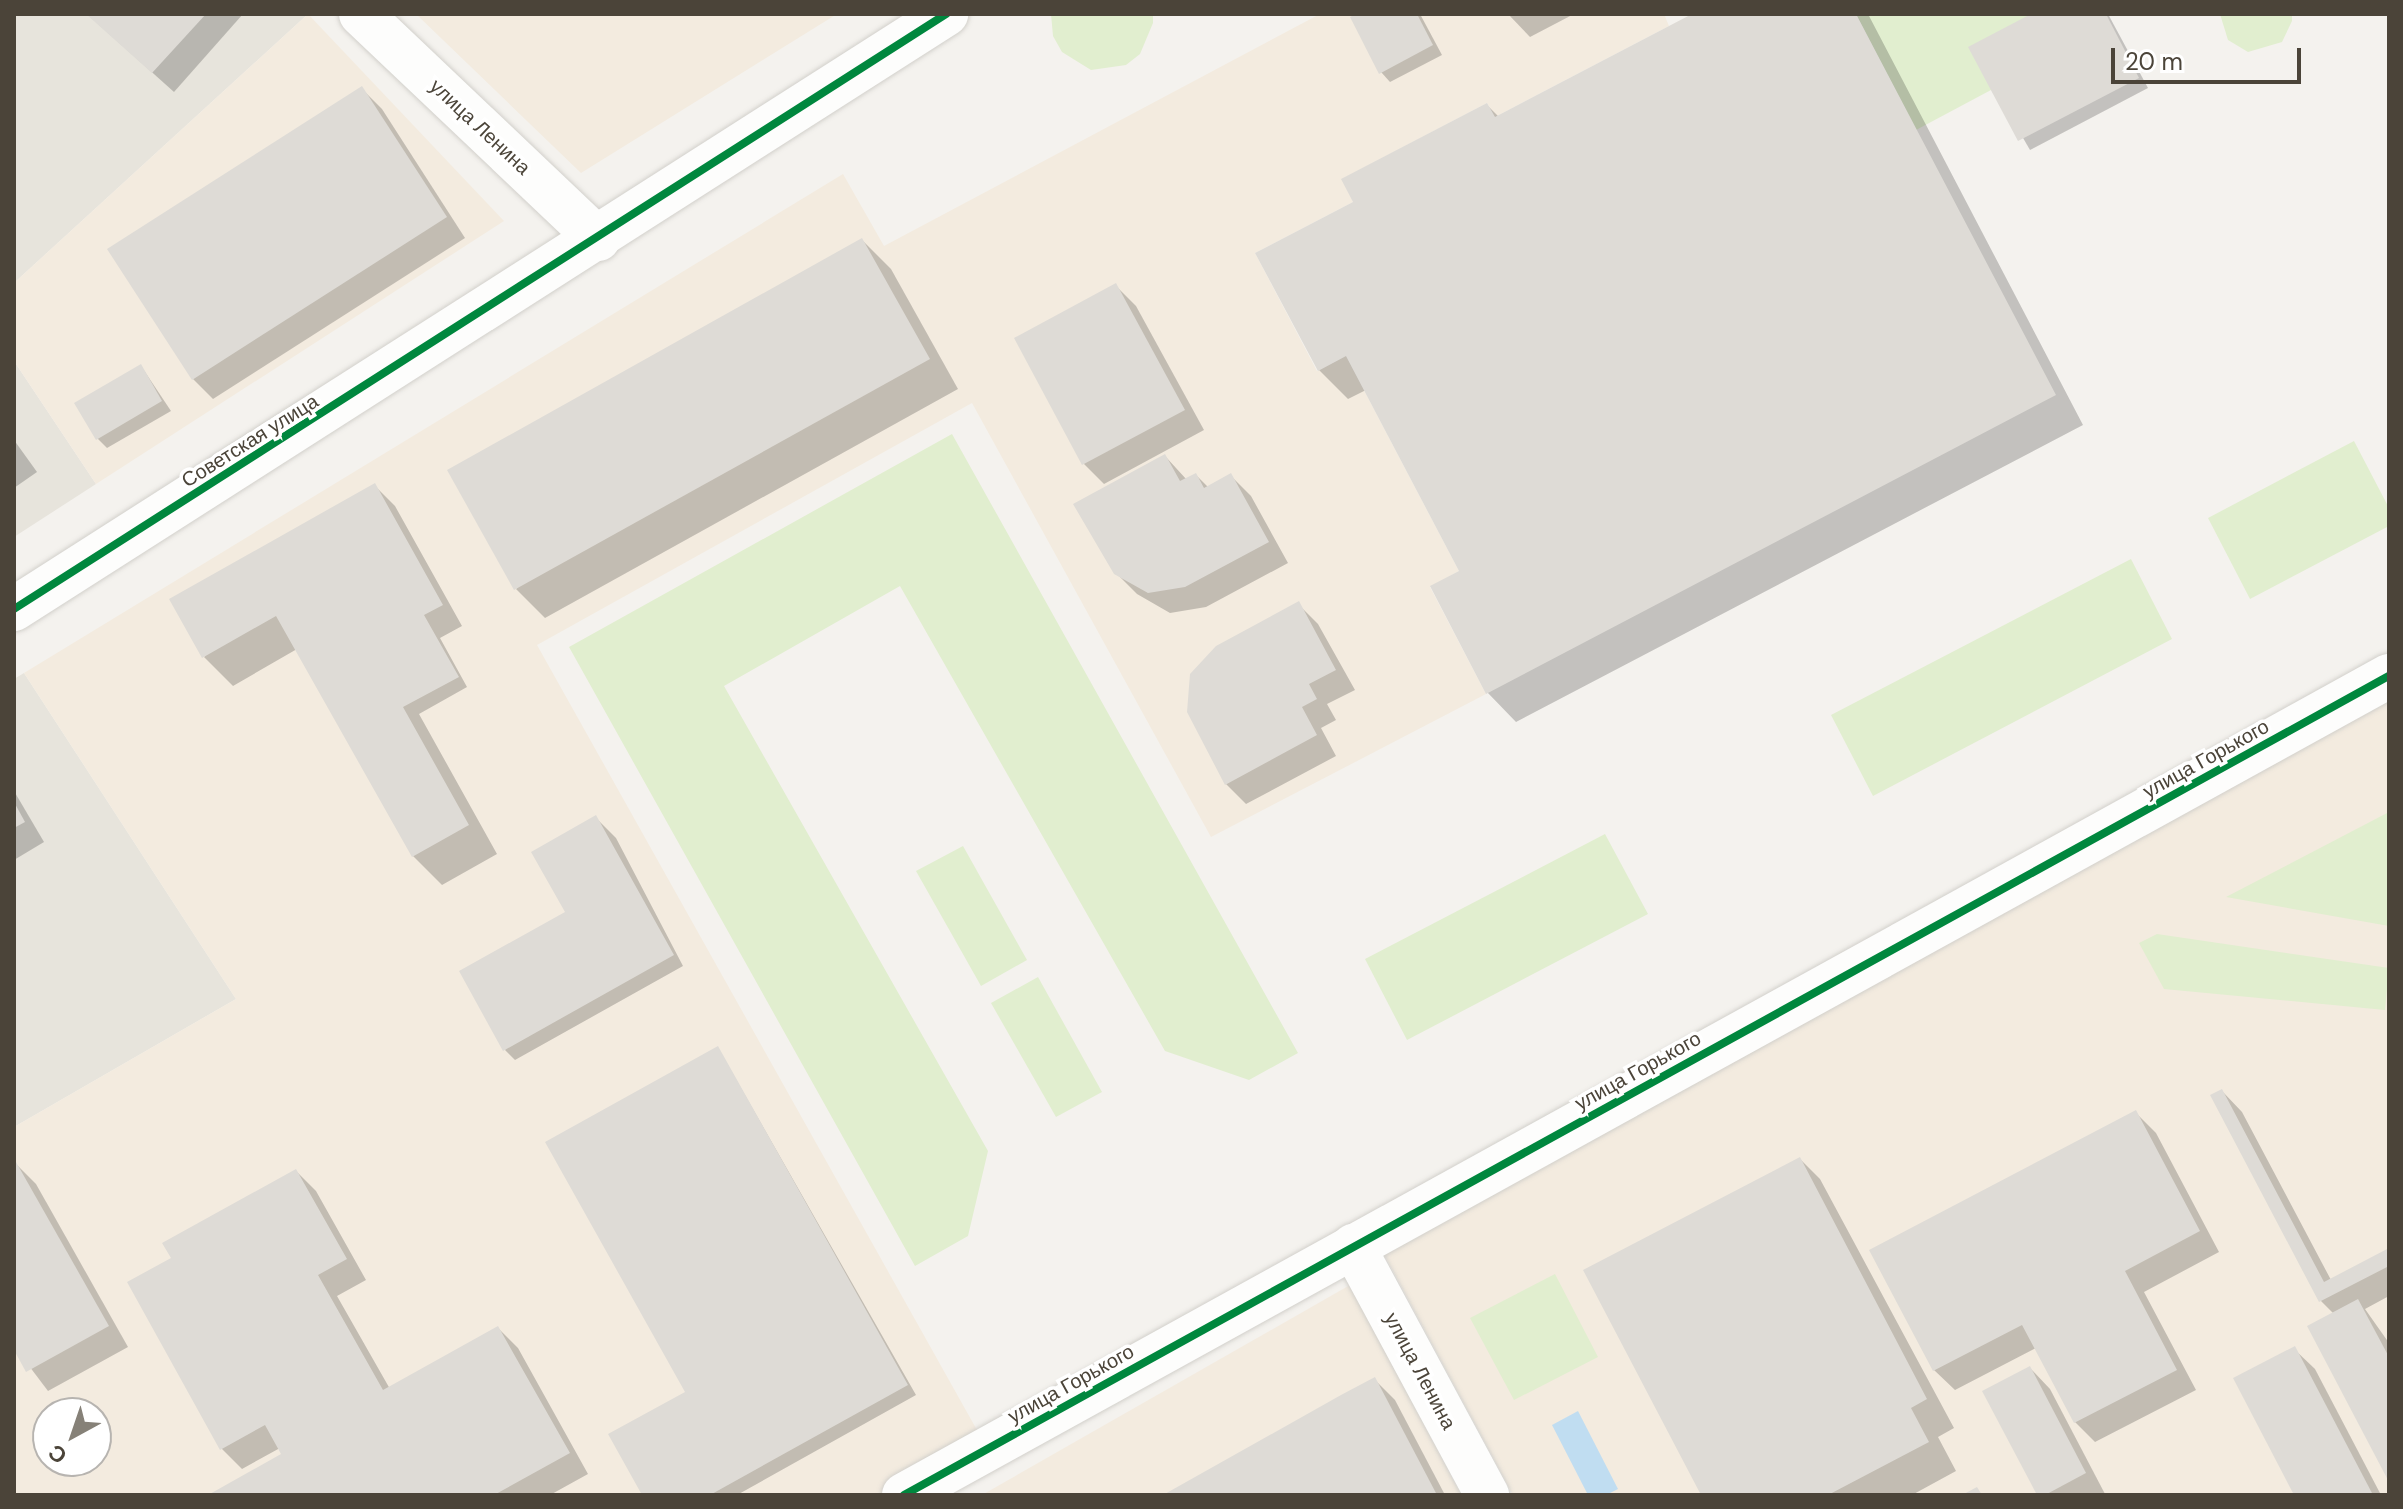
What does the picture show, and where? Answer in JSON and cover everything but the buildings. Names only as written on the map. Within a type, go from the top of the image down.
[{"type":"street","name":"улица Ленина","points":[[361,14],[598,239]]},
{"type":"street","name":"Советская улица","points":[[14,609],[946,14]]},
{"type":"street","name":"улица Горького","points":[[904,1495],[2389,676]]},
{"type":"street","name":"улица Ленина","points":[[1353,1246],[1487,1495]]},
{"type":"shaded area","points":[[14,14],[308,14],[14,283]]},
{"type":"shaded area","points":[[308,14],[504,221],[96,484],[14,361],[14,283]]},
{"type":"shaded area","points":[[416,14],[837,14],[581,173]]},
{"type":"shaded area","points":[[1320,14],[1664,14],[1669,26],[1495,117],[1487,103],[1342,179],[1353,202],[1255,253],[1317,371],[1346,356],[1459,571],[1430,587],[1486,694],[1211,837],[972,403],[537,645],[982,1439],[880,1495],[14,1495],[14,1127],[236,999],[24,673],[843,174],[884,246]]},
{"type":"shaded area","points":[[14,361],[96,484],[14,537]]},
{"type":"shaded area","points":[[2389,668],[2389,1495],[1513,1495],[1369,1226]]},
{"type":"shaded area","points":[[24,673],[236,999],[14,1127],[14,679]]},
{"type":"shaded area","points":[[1350,1285],[1461,1495],[982,1495]]},
{"type":"green space","points":[[1051,14],[1153,14],[1153,23],[1140,54],[1126,65],[1091,70],[1062,52],[1053,36]]},
{"type":"green space","points":[[1856,14],[2031,14],[1991,90],[1916,130]]},
{"type":"green space","points":[[2220,14],[2292,14],[2292,21],[2282,42],[2248,52],[2228,40]]},
{"type":"green space","points":[[952,434],[1298,1053],[1249,1080],[1165,1051],[900,586],[724,686],[988,1151],[968,1236],[915,1266],[569,647]]},
{"type":"green space","points":[[2354,441],[2389,508],[2389,526],[2250,599],[2208,518]]},
{"type":"green space","points":[[2131,559],[2172,639],[1873,796],[1831,715]]},
{"type":"green space","points":[[2389,812],[2389,926],[2226,897]]},
{"type":"green space","points":[[1605,834],[1648,914],[1407,1040],[1365,959]]},
{"type":"green space","points":[[963,846],[1027,960],[981,986],[916,871]]},
{"type":"green space","points":[[2157,934],[2389,968],[2385,1010],[2164,989],[2139,943]]},
{"type":"green space","points":[[1038,977],[1102,1092],[1056,1117],[991,1003]]},
{"type":"green space","points":[[1555,1274],[1598,1357],[1514,1400],[1470,1318]]},
{"type":"water","points":[[1578,1411],[1618,1489],[1606,1495],[1588,1495],[1552,1425]]},
{"type":"cycle path","points":[[14,609],[946,14]]},
{"type":"cycle path","points":[[904,1495],[2389,676]]}]
